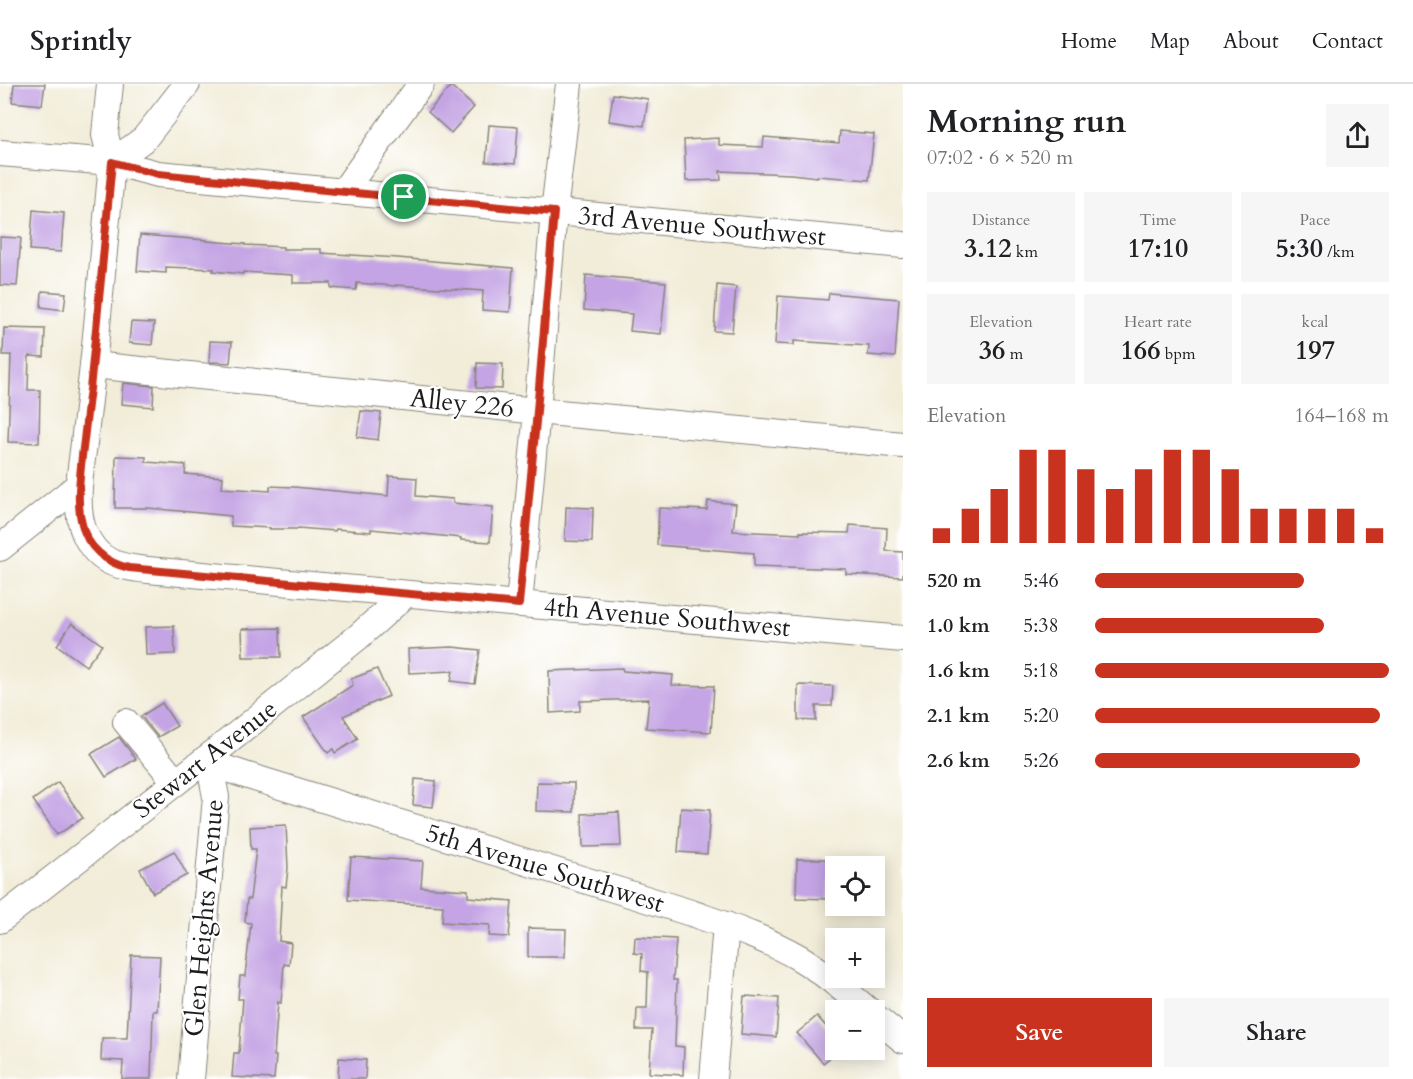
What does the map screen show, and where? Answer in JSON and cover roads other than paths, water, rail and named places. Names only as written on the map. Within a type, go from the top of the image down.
[{"type":"street","points":[[0,548],[79,485],[112,162],[105,135],[110,84]]},
{"type":"street","points":[[112,162],[144,140],[187,84]]},
{"type":"street","points":[[343,192],[421,84]]},
{"type":"street","points":[[519,604],[554,212],[569,84]]},
{"type":"street","name":"3rd Avenue Southwest","points":[[0,153],[112,162],[158,174],[903,245]]},
{"type":"street","name":"Alley 226","points":[[93,365],[537,411],[903,445]]},
{"type":"street","name":"4th Avenue Southwest","points":[[79,485],[79,510],[85,534],[100,556],[118,566],[903,639]]},
{"type":"street","name":"Stewart Avenue","points":[[0,921],[358,637],[406,594]]},
{"type":"street","points":[[126,722],[176,782]]},
{"type":"street","name":"5th Avenue Southwest","points":[[206,759],[221,768],[726,925],[800,958],[855,1000]]},
{"type":"street","name":"Glen Heights Avenue","points":[[191,1079],[216,796],[206,759]]},
{"type":"street","points":[[713,1079],[726,925]]},
{"type":"street","points":[[885,1025],[903,1040]]}]
